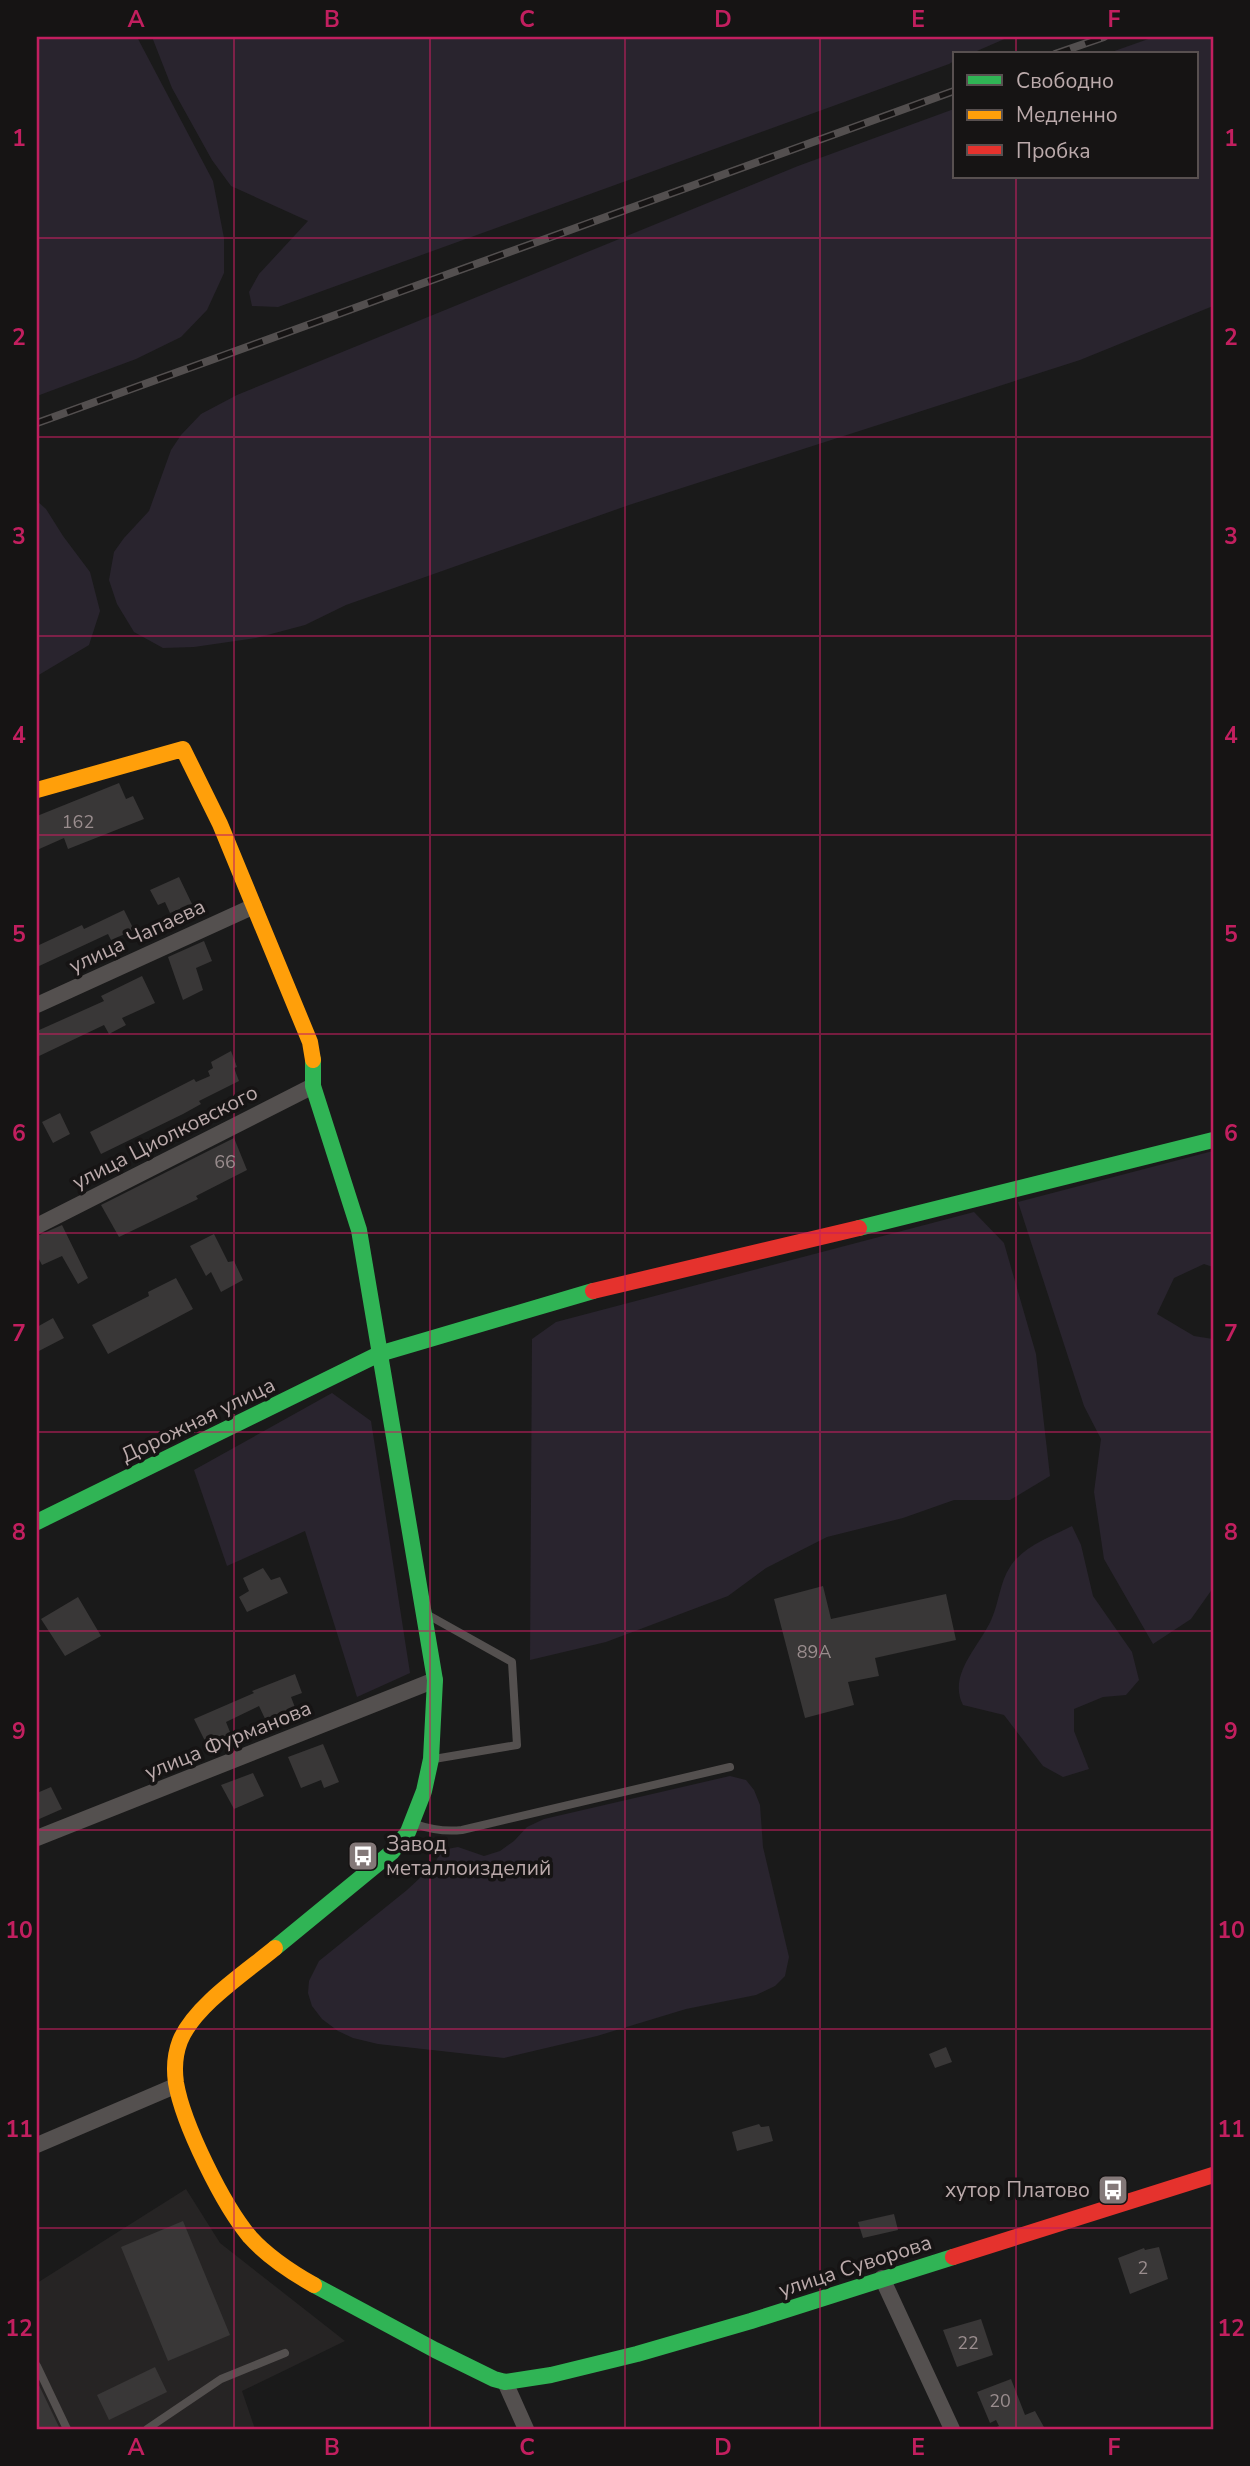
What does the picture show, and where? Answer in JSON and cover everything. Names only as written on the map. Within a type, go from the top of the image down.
[{"type":"street","points":[[37,790],[183,749],[220,824],[310,1042],[313,1086],[359,1230],[435,1680],[431,1759],[419,1808],[408,1832],[392,1852],[198,2012],[183,2029],[176,2049],[175,2086],[219,2188],[239,2221],[261,2248],[282,2265],[402,2335],[505,2382],[526,2429]]},
{"type":"street","name":"улица Чапаева","points":[[37,1005],[254,906]]},
{"type":"street","name":"улица Циолковского","points":[[37,1226],[313,1086]]},
{"type":"street","name":"Дорожная улица","points":[[37,1522],[379,1354],[564,1298],[962,1204],[1213,1140]]},
{"type":"street","name":"улица Фурманова","points":[[37,1838],[435,1680]]},
{"type":"street","points":[[37,2145],[175,2086]]},
{"type":"street","name":"улица Суворова","points":[[505,2382],[551,2375],[637,2354],[751,2321],[1213,2175]]},
{"type":"street","points":[[882,2278],[952,2429]]},
{"type":"lane","points":[[423,1612],[512,1662],[517,1745],[431,1759]]},
{"type":"lane","points":[[413,1823],[430,1830],[462,1830],[730,1767]]},
{"type":"lane","points":[[147,2429],[221,2379],[285,2353]]},
{"type":"lane","points":[[37,2366],[67,2429]]},
{"type":"shaded area","points":[[37,37],[137,37],[213,181],[224,238],[224,273],[207,310],[181,337],[136,359],[37,396]]},
{"type":"shaded area","points":[[152,37],[1009,37],[975,52],[953,52],[953,62],[949,64],[278,307],[252,306],[249,292],[259,274],[308,221],[231,186],[212,160],[172,88]]},
{"type":"shaded area","points":[[1154,37],[1213,37],[1213,306],[1080,360],[629,505],[346,605],[305,625],[256,638],[194,647],[163,648],[134,632],[117,604],[109,580],[114,552],[149,511],[171,450],[201,414],[237,395],[798,166],[953,109],[953,178],[1198,178],[1198,52],[1112,52]]},
{"type":"shaded area","points":[[37,501],[46,509],[90,572],[100,611],[89,645],[37,676]]},
{"type":"shaded area","points":[[1213,1151],[1213,1267],[1204,1264],[1174,1278],[1157,1314],[1194,1336],[1213,1339],[1213,1588],[1191,1619],[1153,1644],[1104,1559],[1094,1492],[1101,1439],[1084,1406],[1018,1202]]},
{"type":"shaded area","points":[[974,1212],[1004,1243],[1036,1354],[1050,1476],[1010,1500],[954,1500],[903,1518],[827,1537],[766,1568],[728,1596],[606,1642],[530,1660],[532,1339],[556,1322]]},
{"type":"shaded area","points":[[332,1393],[371,1421],[410,1673],[357,1697],[305,1531],[227,1566],[194,1470]]},
{"type":"shaded area","points":[[1072,1526],[1081,1545],[1093,1596],[1132,1652],[1139,1680],[1126,1695],[1103,1697],[1074,1709],[1074,1731],[1089,1769],[1063,1777],[1043,1766],[1004,1715],[963,1705],[959,1682],[967,1660],[992,1618],[1010,1567],[1022,1553]]},
{"type":"shaded area","points":[[730,1776],[746,1780],[760,1805],[763,1847],[789,1957],[785,1976],[775,1986],[756,1995],[686,2009],[597,2036],[504,2058],[378,2044],[353,2038],[322,2019],[312,2006],[308,1993],[309,1981],[319,1961],[407,1890],[447,1849],[458,1847],[484,1856],[500,1851],[527,1827],[544,1819]]},
{"type":"shaded area","points":[[186,2189],[220,2243],[345,2341],[242,2391],[255,2429],[37,2429],[37,2283]]},
{"type":"building","points":[[119,783],[126,799],[133,796],[144,819],[68,849],[64,838],[37,850],[37,816]]},
{"type":"building","points":[[179,877],[192,904],[170,913],[165,902],[158,905],[150,890]]},
{"type":"building","points":[[124,910],[134,930],[111,940],[108,934],[37,967],[37,946],[82,925],[84,929]]},
{"type":"building","points":[[204,941],[212,961],[196,968],[203,990],[183,1000],[168,957]]},
{"type":"building","points":[[142,976],[155,1003],[122,1018],[126,1025],[109,1034],[104,1025],[37,1057],[37,1031],[104,1001],[101,996]]},
{"type":"building","points":[[231,1051],[239,1081],[199,1101],[201,1104],[183,1114],[101,1154],[90,1132],[194,1079],[196,1082],[210,1076],[208,1071],[213,1068],[211,1062]]},
{"type":"building","points":[[60,1113],[70,1134],[53,1143],[42,1122]]},
{"type":"building","points":[[234,1138],[247,1170],[196,1196],[198,1199],[119,1237],[101,1205]]},
{"type":"building","points":[[62,1225],[88,1278],[78,1284],[62,1256],[42,1265],[37,1255],[37,1236]]},
{"type":"building","points":[[214,1234],[228,1262],[234,1261],[243,1280],[221,1292],[211,1272],[206,1276],[190,1246]]},
{"type":"building","points":[[176,1278],[193,1309],[108,1354],[92,1325],[149,1296],[148,1292]]},
{"type":"building","points":[[53,1318],[64,1338],[37,1352],[37,1327]]},
{"type":"building","points":[[263,1568],[271,1580],[280,1577],[288,1593],[247,1612],[239,1597],[249,1591],[243,1578]]},
{"type":"building","points":[[823,1586],[831,1619],[946,1594],[956,1640],[875,1658],[879,1676],[848,1682],[854,1705],[805,1718],[774,1599]]},
{"type":"building","points":[[78,1597],[101,1636],[65,1656],[41,1619]]},
{"type":"building","points":[[295,1674],[302,1693],[291,1697],[296,1710],[267,1723],[259,1706],[226,1722],[232,1737],[208,1747],[194,1719]]},
{"type":"building","points":[[323,1744],[339,1782],[324,1788],[321,1780],[301,1788],[288,1757]]},
{"type":"building","points":[[253,1773],[264,1796],[234,1809],[221,1785]]},
{"type":"building","points":[[51,1787],[62,1809],[37,1820],[37,1793]]},
{"type":"building","points":[[946,2047],[952,2062],[935,2068],[929,2054]]},
{"type":"building","points":[[759,2124],[761,2127],[769,2126],[773,2141],[737,2151],[732,2132]]},
{"type":"building","points":[[894,2214],[898,2230],[863,2238],[858,2222]]},
{"type":"building","points":[[183,2221],[230,2335],[168,2361],[121,2247]]},
{"type":"building","points":[[1159,2247],[1168,2279],[1130,2294],[1118,2258],[1144,2248]]},
{"type":"building","points":[[981,2319],[993,2355],[957,2367],[943,2330]]},
{"type":"building","points":[[155,2367],[167,2392],[109,2420],[97,2395]]},
{"type":"building","points":[[1011,2379],[1025,2415],[1035,2411],[1045,2429],[992,2429],[999,2426],[996,2420],[990,2423],[977,2392]]},
{"type":"building","points":[[37,2381],[60,2429],[37,2429]]},
{"type":"railway","points":[[1061,52],[1104,37]]},
{"type":"railway","points":[[37,423],[953,91]]},
{"type":"traffic: fast","points":[[275,1948],[392,1852],[408,1832],[424,1791],[431,1759],[435,1680],[359,1230],[313,1086],[313,1060]]},
{"type":"traffic: fast","points":[[859,1228],[1213,1140]]},
{"type":"traffic: fast","points":[[37,1522],[379,1354],[593,1291]]},
{"type":"traffic: fast","points":[[314,2285],[435,2350],[505,2382],[551,2375],[637,2354],[953,2257]]},
{"type":"traffic: slow","points":[[37,790],[183,749],[220,824],[310,1042],[313,1060]]},
{"type":"traffic: slow","points":[[275,1948],[222,1990],[187,2028],[177,2051],[176,2083],[195,2141],[239,2223],[272,2258],[314,2285]]},
{"type":"traffic: jam","points":[[593,1291],[859,1228]]},
{"type":"traffic: jam","points":[[953,2257],[1213,2175]]},
{"type":"place","name":"Завод металлоизделий","points":[[363,1856]]},
{"type":"place","name":"хутор Платово","points":[[1113,2190]]}]
